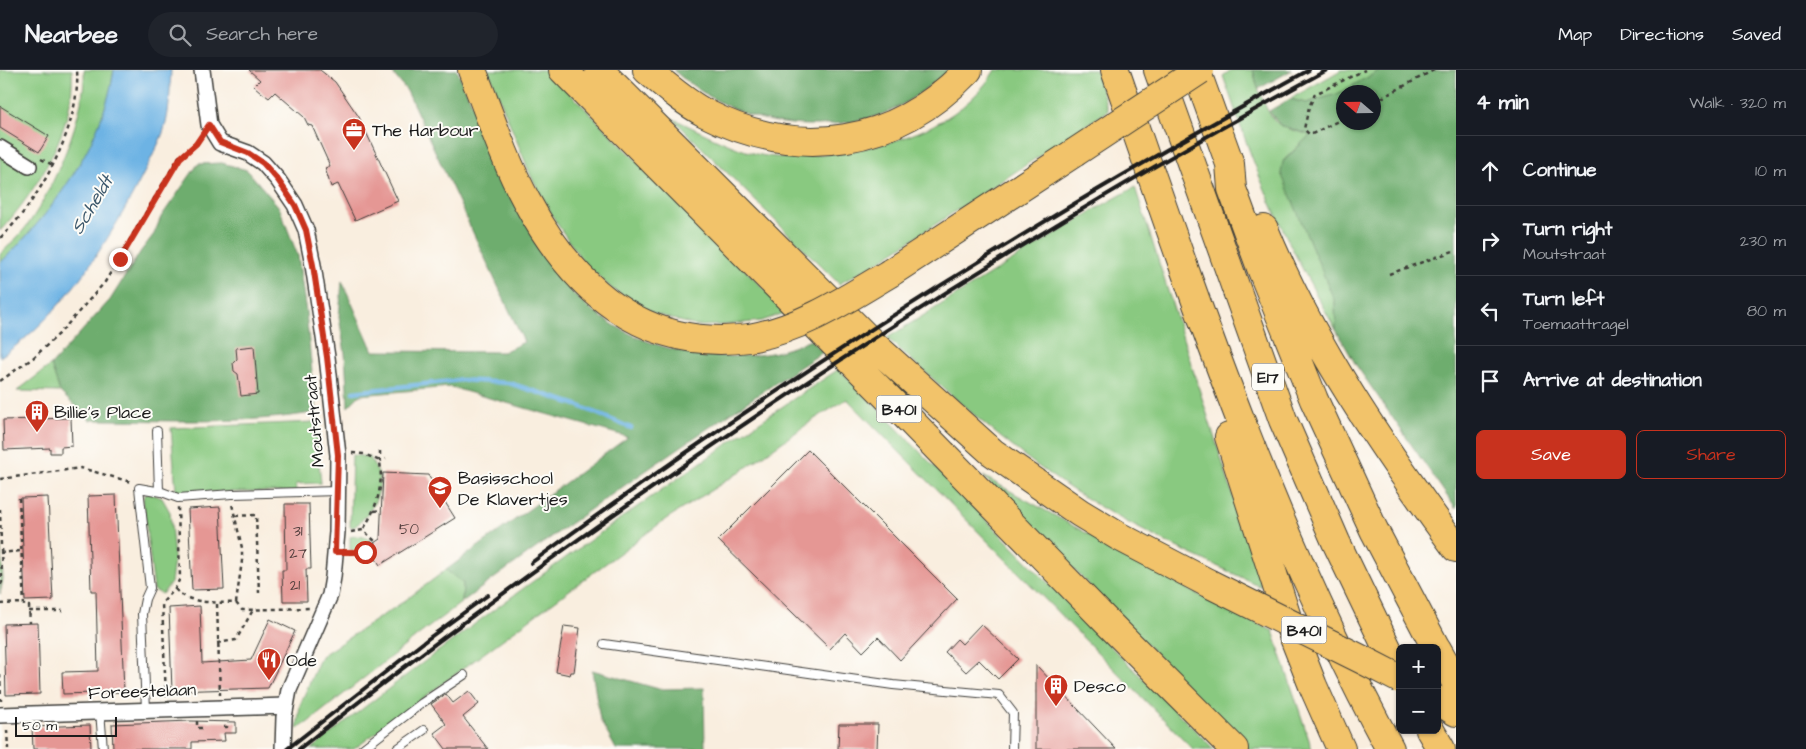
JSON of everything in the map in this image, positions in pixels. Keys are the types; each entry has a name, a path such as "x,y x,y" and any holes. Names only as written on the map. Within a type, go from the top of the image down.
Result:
{"highway":[{"path":"472,70 526,199 558,251 575,273 611,305 628,316 667,332 700,340 727,341 772,333 814,317 890,273 1198,70"},
{"name":"B401","path":"563,70 1234,749"},
{"name":"B401","path":"599,70 878,349 992,452 1118,536 1396,678"},
{"path":"647,70 703,112 736,127 773,137 804,141 831,141 871,134 902,121 933,102 968,70"},
{"name":"E17","path":"1115,70 1205,326 1256,461 1318,605 1390,749"},
{"name":"E17","path":"1158,70 1283,420 1341,551 1396,667"},
{"name":"E17","path":"1198,70 1230,164 1232,188 1235,197 1261,268 1314,400 1374,530 1434,644"},
{"name":"E17","path":"1230,164 1244,180 1274,252 1300,306 1339,375 1377,436 1456,548"},
{"path":"1205,326 1206,368 1291,630 1341,749"},
{"name":"E17","path":"1441,656 1456,683"},
{"path":"1441,703 1456,712"},
{"path":"1432,734 1441,749"}],"street":[{"path":"202,70 209,125"},
{"name":"Moutstraat","path":"209,125 220,142 248,153 263,163 278,180 295,205 306,230 324,339 338,452 337,532 330,595 326,608 295,675 285,706 283,749"},
{"path":"0,148 29,166"},
{"name":"Foreestelaan","path":"3,718 100,711 285,706"}],"lane":[{"path":"157,431 158,491"},
{"path":"146,710 142,614 145,599 150,588 139,488 158,491 178,498 232,494 338,492"},
{"path":"604,644 893,685 999,695 1012,714 1012,749"},
{"path":"362,749 422,703 464,674"},
{"path":"100,711 103,749"},
{"path":"397,749 424,730"}],"path":[{"path":"0,238 38,192 53,165 72,116 77,92 77,70"},
{"path":"1336,122 1310,135 1304,129 1309,107 1315,94 1364,70"},
{"path":"1381,98 1434,70"},
{"path":"0,381 33,358 86,306 105,282 180,158 196,144 209,125"},
{"path":"1390,274 1456,250"},
{"path":"363,530 374,511 381,492 380,451"},
{"path":"338,452 364,454 380,460 386,459"},
{"path":"0,479 81,468 134,483 139,488"},
{"path":"232,494 242,548 236,603 242,610 308,608"},
{"path":"19,498 24,606 29,606 30,623"},
{"path":"166,709 162,602 175,589 180,578 178,498"},
{"path":"0,509 2,582 0,592"},
{"path":"374,511 381,510"},
{"path":"235,516 256,515 259,593"},
{"path":"337,532 363,530 375,541 366,546 365,552"},
{"path":"1,553 21,551"},
{"path":"335,552 372,552"},
{"path":"0,586 2,582"},
{"path":"175,589 182,597 216,604 236,603"},
{"path":"0,604 24,603"},
{"path":"216,604 221,707"},
{"path":"29,611 64,610"},
{"path":"217,643 236,640 253,610"},
{"path":"0,674 3,718 8,749"},
{"path":"196,720 197,728 205,728"}],"green space":[{"path":"0,70 72,70 72,92 68,114 51,157 27,197 0,231"},
{"path":"84,70 114,70 108,97 88,150 57,199 39,222 0,263 0,254 29,223 58,171 67,150 80,107"},
{"path":"390,70 457,70 518,205 553,269 581,301 603,318 627,332 653,343 680,351 736,356 765,354 794,347 811,340 823,352 641,474 462,602 463,583 446,570 628,437 450,387 360,395 348,407 345,353 339,317 342,281 373,351 503,352 524,342 407,91"},
{"path":"488,70 547,70 787,312 762,321 696,326 656,314 612,289 583,262 556,222 531,176"},
{"path":"673,70 950,70 916,96 888,112 855,121 818,125 773,121 752,116 731,108 711,97"},
{"path":"995,70 1096,70 1108,111 878,262 839,284 672,118 719,140 756,154 788,157 848,151 897,140 942,120 962,107 980,90"},
{"path":"1231,70 1253,70 1266,108 1275,121 1287,128 1310,135 1283,161 1335,302 1336,330 1290,244 1260,178 1223,76"},
{"path":"1253,70 1292,70 1258,89"},
{"path":"1341,70 1381,70 1354,85 1336,85 1336,94 1306,103 1290,99"},
{"path":"1381,70 1456,70 1456,509 1356,365 1336,330 1335,302 1281,173 1283,162 1310,135 1280,125 1269,111 1290,99 1306,103 1336,94 1336,130 1381,130 1381,85 1354,85"},
{"path":"222,163 247,170 279,207 298,256 315,402 318,412 261,419 233,420 90,420 60,392 51,365 110,300 154,234 161,217 198,164"},
{"path":"1135,187 1262,587 1133,525 1064,484 1011,446 887,338 1094,210"},
{"path":"51,365 60,392 17,391"},
{"path":"839,369 1097,633 1214,749 1193,749 847,399 816,418 740,472 666,519 354,749 311,749 574,551"},
{"path":"315,422 321,483 296,484 296,492 176,492 171,428"},
{"path":"352,455 370,457 379,475 380,482 377,497 370,511 354,527 350,527"},
{"path":"983,476 1195,593 1273,631 1312,749 1248,749"},
{"path":"150,493 162,498 170,512 174,559 171,583 162,594 154,590 143,500 144,495"},
{"path":"0,533 3,579 0,594"},
{"path":"350,537 365,537 371,541 364,547 350,550"},
{"path":"446,570 463,583 462,602 297,729 300,705 321,656 403,602"},
{"path":"592,670 659,689 704,688 705,749 616,749 600,720"}],"water":[{"name":"Scheldt","path":"114,70 171,70 170,96 166,123 162,135 118,221 84,273 45,320 0,357 0,263 39,222 73,175 99,124"}],"building":[{"path":"249,70 320,70 335,82 359,117 398,201 355,220 338,184 331,187 325,168 330,166 312,126 308,125 304,117 275,92 269,98 254,86 260,80"},
{"path":"0,106 49,136 39,152 0,128"},
{"path":"254,346 258,394 241,396 238,374 234,371 233,363 237,359 236,348"},
{"name":"Billie's Place","path":"71,418 72,446 61,447 61,453 50,453 50,448 4,450 3,420"},
{"path":"808,450 957,599 900,660 878,637 863,652 845,633 830,649 718,540"},
{"path":"383,473 428,475 455,518 380,565 368,547 380,539"},
{"path":"116,495 124,692 63,694 62,672 98,671 96,591 91,591 88,496"},
{"path":"48,497 53,600 25,601 21,498"},
{"path":"285,504 309,504 311,569 306,569 307,601 283,601 282,570 286,570"},
{"path":"220,507 224,589 192,590 188,509"},
{"path":"200,606 202,663 251,660 270,619 295,631 268,688 172,691 169,608"},
{"path":"38,623 40,694 6,695 4,624"},
{"path":"981,624 1018,659 998,679 979,660 966,672 945,652 957,639 962,644"},
{"path":"564,626 580,628 574,672 571,672 570,675 556,672"},
{"name":"Desco","path":"1036,665 1116,749 1036,749"},
{"path":"469,691 479,704 463,717 488,749 446,749 434,733 446,724 431,704 446,694 453,703"},
{"path":"191,721 236,722 236,733 224,733 225,741 192,742 192,749 113,749 112,724"},
{"path":"839,724 878,724 877,749 838,749"},
{"path":"90,725 91,749 33,749 32,727"}],"waterway":[{"path":"353,392 461,380 509,383 577,405 631,428"}],"railway":[{"path":"531,563 719,430 913,303 1110,183 1309,70"},
{"path":"299,749 386,681 563,550 817,375 900,321 1069,217 1327,70"},
{"path":"287,749 429,638 488,595"}],"place":[{"name":"The Harbour","path":"354,151"},
{"name":"Billie's Place","path":"37,433"},
{"name":"Basisschool De Klavertjes","path":"440,509"},
{"name":"Ode","path":"269,681"},
{"name":"Desco","path":"1056,707"}],"route":[{"path":"120,259 164,181 180,158 196,144 209,125 220,142 248,153 263,163 278,180 295,205 306,230 313,265 327,357 338,455 335,552 365,552"}]}
